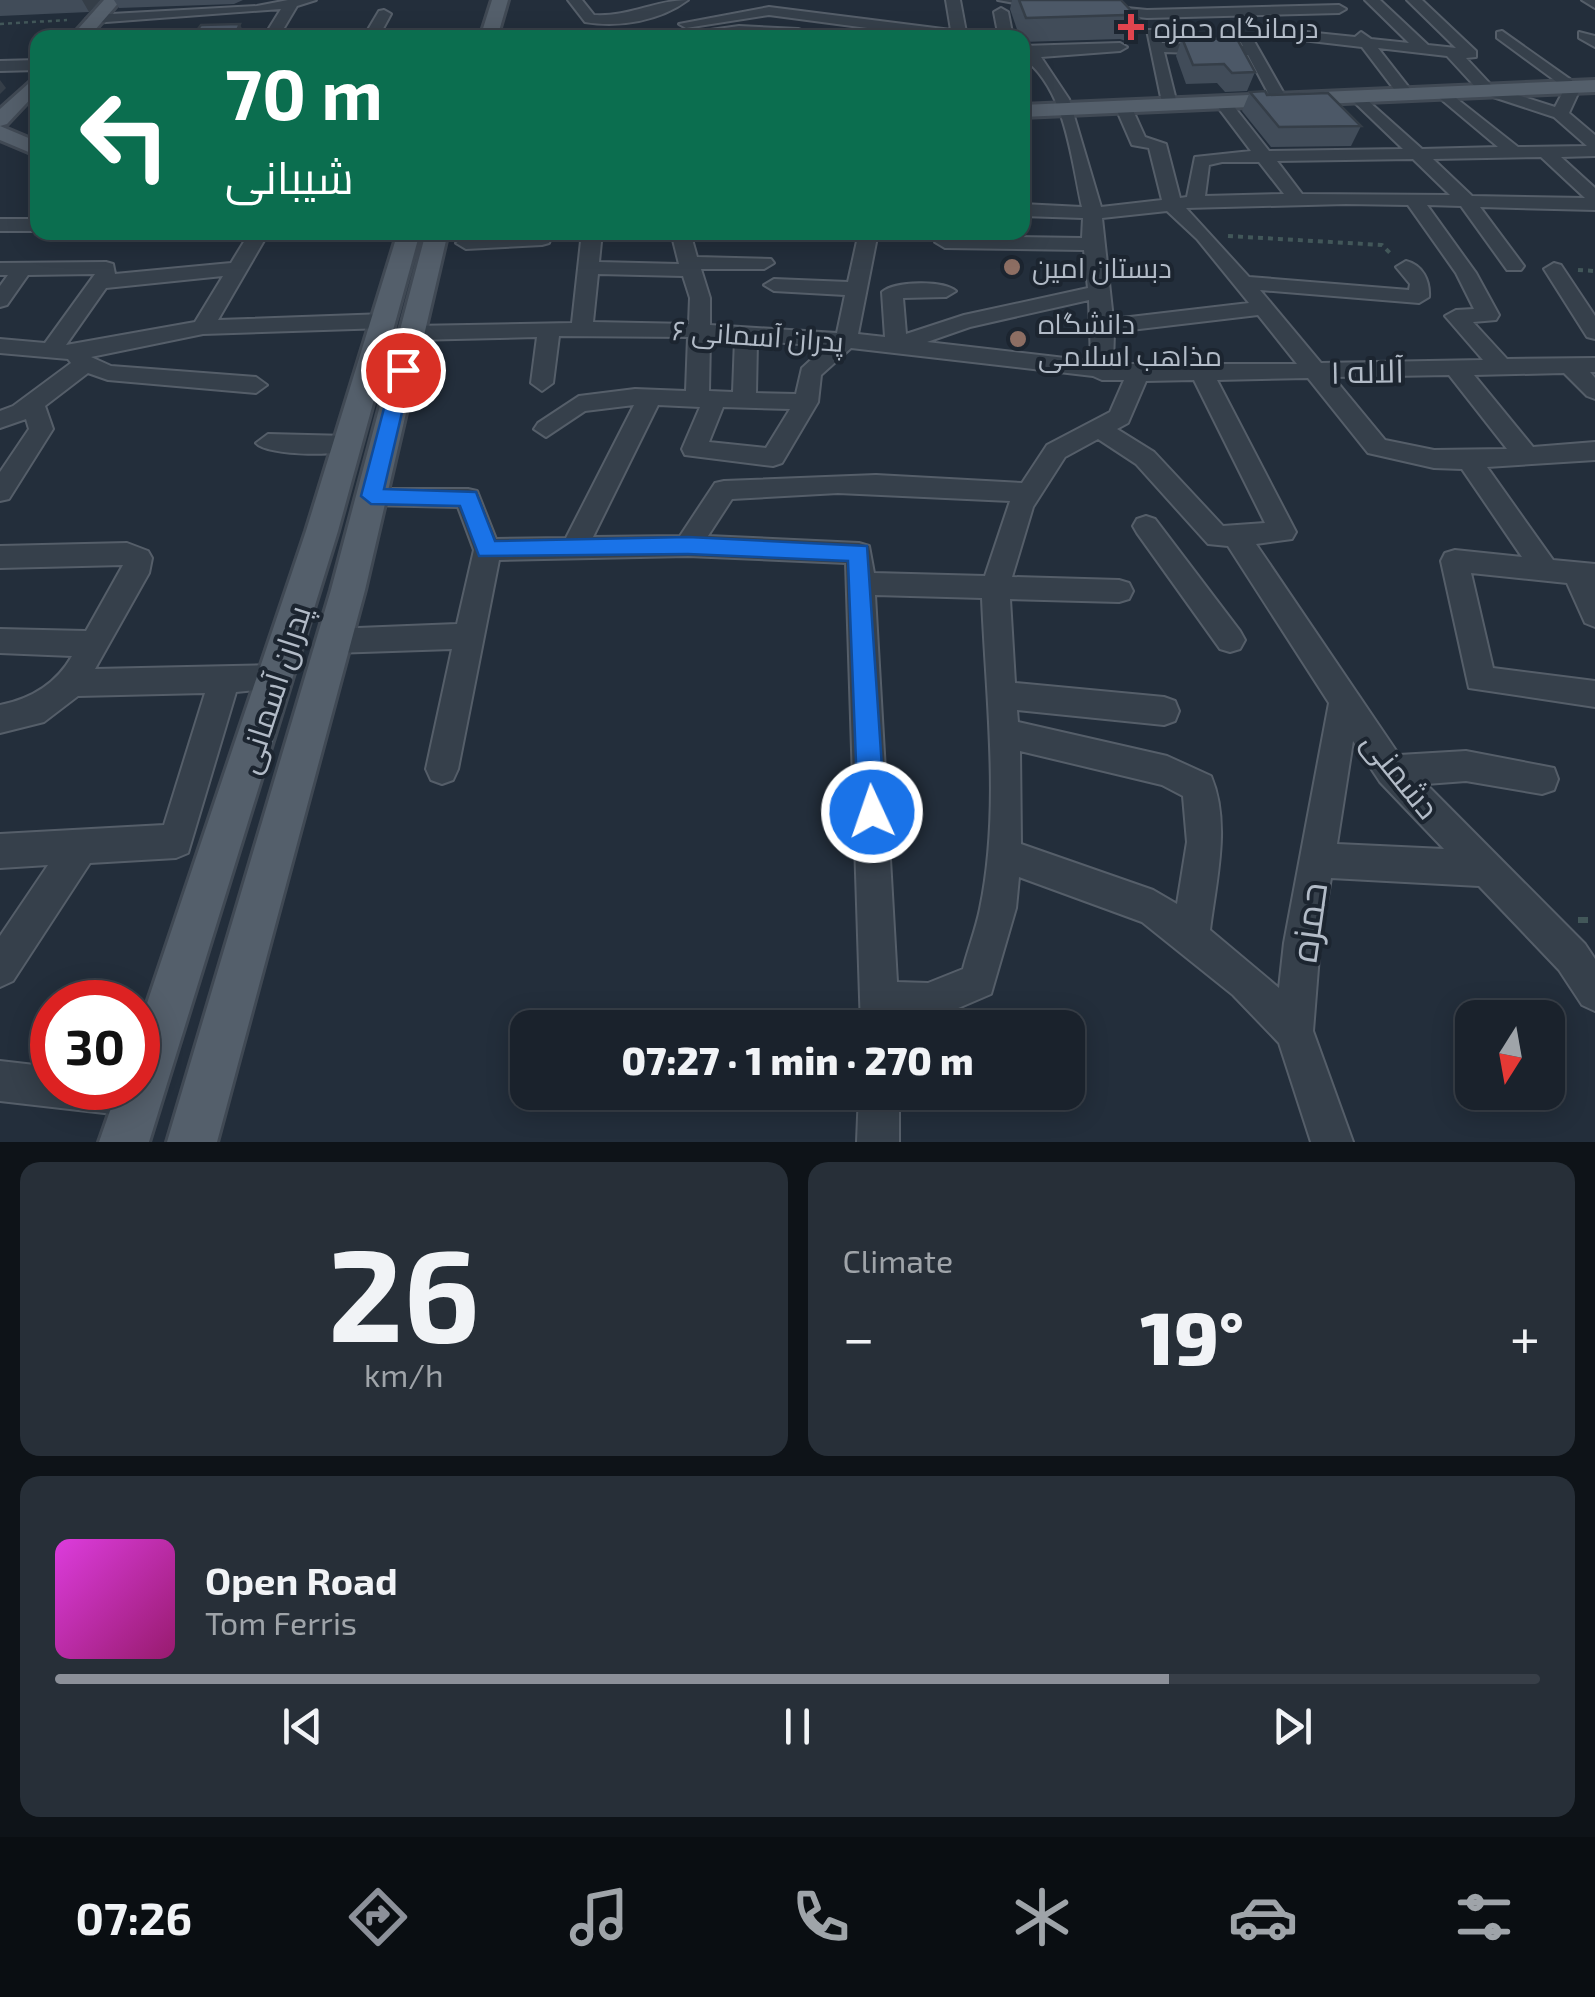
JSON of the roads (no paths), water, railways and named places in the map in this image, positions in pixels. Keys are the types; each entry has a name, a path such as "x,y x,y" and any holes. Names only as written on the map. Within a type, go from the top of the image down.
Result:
{"main road":[{"path":"84,30 113,0"},
{"path":"483,29 484,0"},
{"path":"483,29 500,0"},
{"path":"1030,110 1595,86"},
{"path":"0,120 30,88"},
{"path":"0,132 30,148"},
{"path":"0,155 30,153"},
{"name":"پدران آسمانی","path":"192,1142 371,496 399,327 408,240"},
{"name":"پدران آسمانی","path":"160,1030 348,445 399,327 451,240"},
{"name":"پدران آسمانی","path":"124,1142 134,1110"}],"street":[{"path":"93,19 258,10 309,0"},
{"path":"575,0 590,19 610,21 660,12 681,0"},
{"path":"839,16 843,0"},
{"path":"953,0 958,30"},
{"path":"1372,0 1425,50"},
{"path":"1268,32 1471,54 1414,0"},
{"path":"1003,6 1045,2 1063,6"},
{"path":"275,30 292,3"},
{"path":"1081,8 1099,5 1147,14 1215,6 1336,4 1406,94"},
{"path":"706,7 719,29"},
{"path":"686,24 719,29 769,11 839,16 927,30"},
{"path":"375,30 384,14"},
{"path":"1147,14 1155,47"},
{"path":"1502,35 1573,86 1560,114"},
{"path":"1244,36 1278,99"},
{"path":"1030,52 1080,50 1137,59 1155,47 1253,51"},
{"path":"1452,52 1487,90 1560,114 1595,148"},
{"path":"1030,54 1040,58 1066,109 1093,213 1102,373"},
{"path":"1137,59 1169,104"},
{"path":"0,66 30,65"},
{"path":"1442,92 1516,154"},
{"path":"1357,96 1465,199 1514,266"},
{"path":"1222,102 1296,199"},
{"path":"1122,106 1138,141 1156,144 1173,206 1204,235 1377,447 1434,459 1469,460 1595,452"},
{"path":"1195,202 1202,160 1548,154 1595,148"},
{"path":"1548,154 1595,201"},
{"path":"1030,210 1093,213 1195,202 1296,199 1595,201"},
{"path":"1414,199 1466,272 1488,315 1456,316 1501,366"},
{"path":"0,225 30,225"},
{"path":"204,327 255,240"},
{"path":"582,329 592,240"},
{"path":"682,240 700,298 706,399 694,449 772,457 806,402 810,372 846,340 868,240"},
{"path":"945,240 1093,244"},
{"path":"590,268 764,263"},
{"path":"1241,282 1419,296 1420,283 1406,267"},
{"path":"0,301 11,269 106,268 100,282 48,352"},
{"path":"100,282 236,269"},
{"path":"1554,269 1595,332"},
{"path":"774,286 855,289"},
{"path":"946,291 892,292 896,346 964,322 1099,292"},
{"path":"1102,326 1262,308"},
{"name":"پدران آسمانی ۶","path":"79,359 204,327 582,329 846,340 1102,373 1138,374"},
{"path":"542,383 549,330"},
{"path":"744,400 746,334"},
{"path":"0,346 79,359 108,373 256,385"},
{"path":"0,420 32,404 79,359"},
{"name":"آلاله ۱","path":"1138,374 1595,364"},
{"path":"1569,365 1595,391"},
{"path":"1455,368 1527,456"},
{"path":"1098,428 1144,458 1217,536 1284,532 1202,373"},
{"path":"896,1010 928,1002 978,981 998,908 1004,855 1003,734 995,587 1020,506 1056,451 1120,417 1138,374"},
{"path":"546,429 579,404 650,397 806,402"},
{"path":"574,548 650,397"},
{"path":"0,492 41,429 32,404"},
{"path":"268,443 348,445"},
{"path":"688,546 724,490 718,451"},
{"path":"1469,460 1544,568"},
{"path":"724,490 786,484 919,483 1028,493"},
{"path":"371,496 468,498 487,550 442,769"},
{"path":"1197,514 1138,528 1230,640"},
{"name":"دشمنی","path":"1235,535 1391,771 1572,956 1595,992"},
{"path":"487,550 688,546 995,587 1120,591"},
{"path":"0,557 127,554 138,558 135,574 72,684 33,712 0,718"},
{"path":"1595,615 1586,574 1455,561 1480,679 1595,694"},
{"path":"860,568 880,1010"},
{"path":"333,640 468,636"},
{"path":"0,641 93,644"},
{"path":"72,684 275,678"},
{"path":"0,851 176,841 224,680"},
{"path":"1001,696 1164,710"},
{"name":"حمزه","path":"1332,1142 1294,1031 1302,943 1344,698"},
{"path":"1003,734 1168,771 1199,787 1204,842 1190,940"},
{"path":"1391,771 1466,766 1542,779"},
{"path":"0,968 82,845"},
{"path":"1004,855 1152,908 1246,982 1294,1031"},
{"path":"1316,860 1486,869"},
{"path":"0,1081 30,1084"},
{"path":"878,1142 879,1110"}],"place":[{"name":"درمانگاه حمزه","path":"1131,27"},
{"name":"دبستان امین","path":"1012,267"},
{"name":"دانشگاه مذاهب اسلامی","path":"1018,339"}]}
